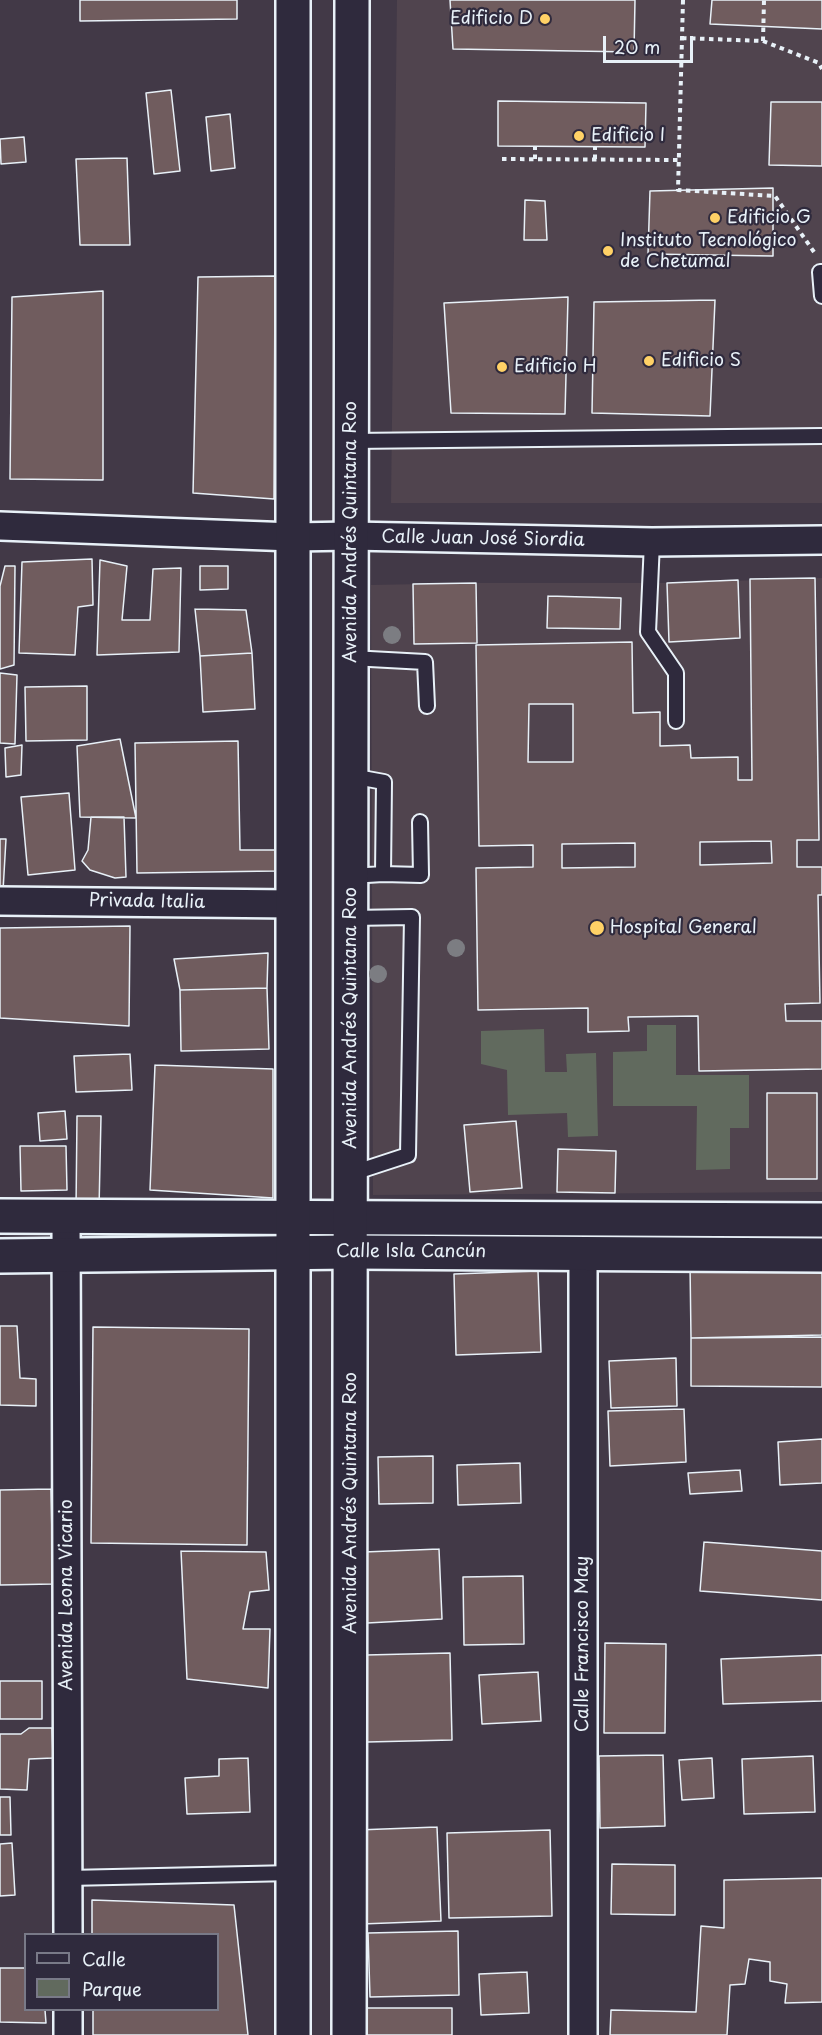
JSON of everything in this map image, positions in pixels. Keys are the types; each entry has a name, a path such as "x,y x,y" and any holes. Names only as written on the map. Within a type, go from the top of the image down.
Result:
{"main road":[{"path":"293,0 293,2035"},
{"name":"Avenida Andrés Quintana Roo","path":"349,2035 352,0"},
{"name":"Calle Isla Cancún","path":"0,1216 822,1220"},
{"name":"Calle Isla Cancún","path":"0,1256 351,1252 822,1255"}],"street":[{"name":"Calle Juan José Siordia","path":"0,526 293,537 351,536 652,542 822,540"},
{"name":"Privada Italia","path":"0,901 293,904"},
{"name":"Avenida Leona Vicario","path":"66,1216 68,1933"},
{"name":"Calle Francisco May","path":"583,1253 583,2035"},
{"path":"68,2011 68,2035"}],"lane":[{"path":"822,272 820,272 822,296"},
{"path":"351,441 822,436"},
{"path":"652,542 648,632 676,673 676,721"},
{"path":"351,658 425,662 427,706"},
{"path":"351,776 384,782 383,874"},
{"path":"351,876 422,875 420,822"},
{"path":"350,1174 408,1155 412,917 351,918"},
{"path":"68,1878 293,1873"}],"path":[{"path":"683,0 678,190 775,196 816,256"},
{"path":"763,41 764,0"},
{"path":"682,38 763,41 819,63 822,69"},
{"path":"535,147 535,159"},
{"path":"594,159 595,147"},
{"path":"502,159 678,160"}],"shaded area":[{"name":"Instituto Tecnológico de Chetumal","path":"397,0 822,0 822,503 391,503"},
{"name":"Hospital General","path":"822,578 822,1192 373,1195 371,585 667,583"}],"green space":[{"path":"647,1025 676,1025 676,1075 749,1075 749,1128 730,1128 730,1169 696,1170 697,1106 613,1106 613,1052 647,1051"},
{"path":"544,1029 545,1072 567,1072 566,1054 596,1053 598,1136 568,1137 567,1113 508,1115 507,1070 481,1064 481,1031"}],"building":[{"path":"80,0 237,0 237,19 80,21"},
{"path":"450,0 635,0 634,52 453,49"},
{"path":"712,0 822,0 822,29 710,24"},
{"path":"171,90 180,171 154,174 146,93"},
{"path":"498,101 646,103 645,147 498,146"},
{"path":"771,102 822,102 822,166 769,165"},
{"path":"230,114 235,168 211,171 206,117"},
{"path":"24,137 26,162 1,164 0,139"},
{"path":"127,158 130,245 80,245 76,159"},
{"path":"773,188 773,256 648,254 650,191"},
{"path":"525,200 545,201 547,240 524,240"},
{"path":"275,276 274,499 193,493 198,277"},
{"path":"103,291 103,480 10,479 12,297"},
{"path":"568,297 565,414 451,413 444,303"},
{"path":"715,300 710,416 592,413 594,302"},
{"path":"92,559 93,605 78,607 75,655 19,653 22,562"},
{"path":"100,560 127,566 122,620 150,620 153,569 181,568 179,652 97,655"},
{"path":"5,566 15,566 14,665 0,669 0,586"},
{"path":"200,566 228,566 228,589 200,590"},
{"path":"815,578 819,840 797,840 797,867 822,867 822,895 818,895 820,1003 785,1004 786,1021 822,1021 822,1069 699,1071 698,1016 628,1017 629,1031 588,1032 588,1008 478,1010 476,868 533,867 533,845 479,846 476,645 632,642 633,713 660,712 660,746 690,745 691,758 738,757 738,780 752,780 750,579","holes":["529,704 573,704 573,762 528,762","771,841 772,863 700,865 700,842","635,843 635,867 562,868 562,844"]},
{"path":"738,580 740,638 669,642 667,583"},
{"path":"476,583 477,643 414,644 413,584"},
{"path":"548,596 621,598 620,629 547,628"},
{"path":"195,609 246,610 252,653 200,656"},
{"path":"252,653 255,709 203,712 200,656"},
{"path":"0,673 17,675 15,744 0,743"},
{"path":"87,686 87,740 26,741 25,687"},
{"path":"120,739 136,818 80,817 77,746"},
{"path":"238,741 240,850 275,850 275,871 137,873 135,743"},
{"path":"22,745 21,775 6,777 5,748"},
{"path":"69,793 75,870 28,875 21,797"},
{"path":"91,817 124,817 126,877 115,878 90,870 82,861 88,850"},
{"path":"0,839 6,839 3,891 0,892"},
{"path":"130,926 129,1026 0,1018 0,928"},
{"path":"268,953 267,988 180,990 174,959"},
{"path":"267,988 269,1049 181,1051 180,990"},
{"path":"130,1054 132,1090 76,1092 74,1056"},
{"path":"155,1065 273,1069 273,1198 150,1190"},
{"path":"767,1093 817,1093 817,1179 767,1179"},
{"path":"65,1111 67,1139 40,1141 38,1113"},
{"path":"77,1116 101,1116 99,1209 76,1209"},
{"path":"516,1121 522,1188 470,1192 464,1125"},
{"path":"20,1146 66,1146 67,1190 21,1191"},
{"path":"558,1149 616,1151 615,1193 557,1192"},
{"path":"822,1261 822,1335 691,1338 690,1264"},
{"path":"538,1271 541,1352 456,1355 454,1274"},
{"path":"0,1326 17,1326 20,1378 36,1379 36,1406 0,1405"},
{"path":"93,1327 249,1329 247,1545 91,1543"},
{"path":"822,1337 822,1387 691,1386 691,1338"},
{"path":"676,1358 677,1406 611,1408 609,1361"},
{"path":"684,1409 686,1462 610,1466 608,1411"},
{"path":"822,1439 822,1483 780,1485 778,1442"},
{"path":"433,1456 433,1503 379,1504 378,1457"},
{"path":"520,1463 521,1503 458,1505 457,1465"},
{"path":"740,1470 742,1491 690,1494 688,1473"},
{"path":"51,1489 53,1584 0,1585 0,1490"},
{"path":"704,1542 822,1551 822,1600 700,1591"},
{"path":"439,1549 442,1619 367,1623 364,1552"},
{"path":"181,1551 266,1552 269,1590 250,1592 243,1629 270,1629 268,1688 187,1679"},
{"path":"523,1576 524,1644 464,1645 463,1577"},
{"path":"605,1643 666,1644 665,1733 604,1733"},
{"path":"450,1653 452,1740 367,1742 366,1655"},
{"path":"822,1655 822,1701 723,1704 721,1659"},
{"path":"538,1672 541,1721 482,1724 479,1675"},
{"path":"0,1681 42,1681 42,1719 0,1719"},
{"path":"29,1728 52,1728 53,1758 29,1759 27,1790 0,1789 0,1734 21,1734"},
{"path":"663,1755 665,1826 600,1828 599,1756"},
{"path":"813,1756 815,1812 744,1814 742,1759"},
{"path":"248,1758 250,1812 187,1814 185,1778 219,1776 219,1759"},
{"path":"712,1758 714,1798 682,1800 679,1760"},
{"path":"0,1797 10,1797 11,1835 0,1835"},
{"path":"437,1827 441,1921 361,1924 357,1830"},
{"path":"550,1830 552,1916 449,1918 447,1833"},
{"path":"12,1843 15,1895 0,1896 0,1844"},
{"path":"612,1864 675,1865 675,1915 611,1914"},
{"path":"822,1878 822,2002 785,2003 787,1984 770,1981 770,1962 749,1959 745,1984 730,1985 727,2035 610,2035 611,2010 696,2012 701,1926 724,1928 724,1880"},
{"path":"92,1900 234,1905 248,2035 93,2035 93,2011 219,2011 219,1933 92,1933"},
{"path":"458,1931 459,1995 370,1997 368,1933"},
{"path":"0,1968 24,1968 24,2011 45,2011 46,2023 0,2022"},
{"path":"527,1972 529,2013 481,2015 479,1974"},
{"path":"363,2008 452,2008 452,2035 362,2035"}],"place":[{"name":"Edificio D","path":"545,19"},
{"name":"Edificio I","path":"579,136"},
{"name":"Edificio G","path":"715,218"},
{"name":"Instituto Tecnológico de Chetumal","path":"608,251"},
{"name":"Edificio S","path":"649,361"},
{"name":"Edificio H","path":"502,367"},
{"name":"Hospital General","path":"597,928"}]}
